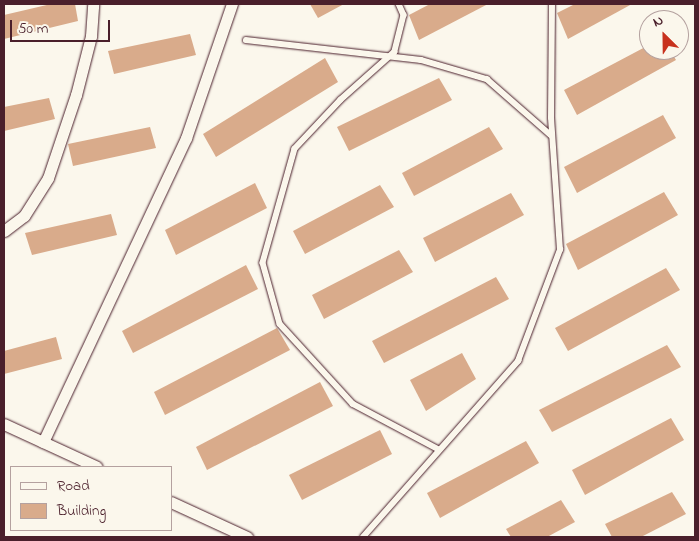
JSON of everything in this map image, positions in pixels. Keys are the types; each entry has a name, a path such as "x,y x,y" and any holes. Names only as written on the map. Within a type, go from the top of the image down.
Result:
{"street":[{"path":"4,231 24,216 48,178 76,95 91,36 93,4"},
{"path":"43,442 186,138 232,4"},
{"path":"4,424 95,466"},
{"path":"172,502 247,537"}],"lane":[{"path":"399,4 404,15 395,52 341,100 295,150 263,263 280,324 353,404 438,448"},
{"path":"363,537 438,448 518,361 560,250 552,136 552,4"},
{"path":"246,40 390,56 487,79 552,136"}],"building":[{"path":"51,4 75,4 78,21 4,39 4,15"},
{"path":"310,4 344,4 318,18"},
{"path":"430,4 488,4 419,40 409,15"},
{"path":"575,4 632,4 568,39 557,13"},
{"path":"190,34 196,55 114,74 108,51"},
{"path":"639,50 639,60 676,60 577,115 564,90"},
{"path":"325,58 338,82 216,157 203,134"},
{"path":"439,78 452,100 349,151 337,127"},
{"path":"49,98 55,119 4,131 4,107"},
{"path":"663,115 676,138 577,193 564,167"},
{"path":"150,127 156,148 73,166 68,144"},
{"path":"489,127 503,149 414,196 402,173"},
{"path":"255,183 267,208 176,255 165,230"},
{"path":"380,185 394,207 305,254 293,231"},
{"path":"664,192 678,215 578,270 566,244"},
{"path":"511,193 524,215 435,262 423,238"},
{"path":"111,214 117,235 32,255 25,233"},
{"path":"399,250 413,272 324,319 312,295"},
{"path":"246,265 258,289 133,353 122,331"},
{"path":"666,268 680,290 568,351 555,328"},
{"path":"496,277 509,299 384,363 372,341"},
{"path":"277,328 290,350 165,415 154,392"},
{"path":"56,337 62,359 4,374 4,351"},
{"path":"667,345 681,367 552,432 539,410"},
{"path":"462,353 476,379 426,411 410,380"},
{"path":"320,382 333,406 207,470 196,447"},
{"path":"671,418 684,440 585,495 572,470"},
{"path":"380,430 392,454 302,500 289,475"},
{"path":"526,441 539,463 440,518 427,493"},
{"path":"672,492 686,514 641,537 612,537 605,524"},
{"path":"561,500 575,522 547,537 511,537 506,529"}]}
